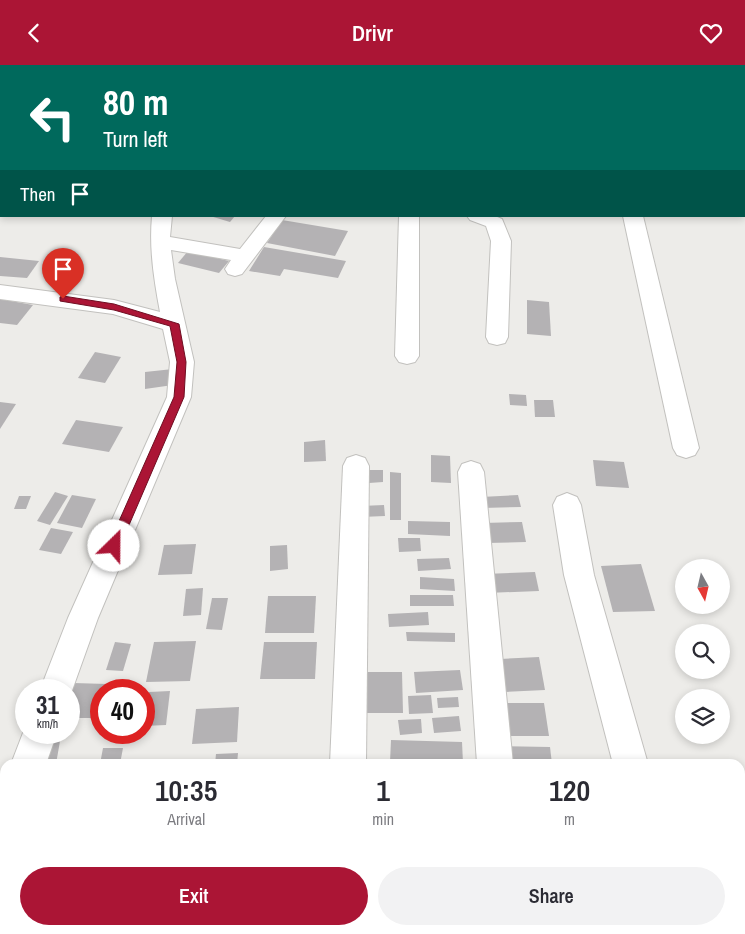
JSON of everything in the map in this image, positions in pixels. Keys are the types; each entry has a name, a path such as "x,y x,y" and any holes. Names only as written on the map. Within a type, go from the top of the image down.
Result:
{"street":[{"path":"60,679 83,618 179,397 182,362 164,279 160,242 162,217"},
{"path":"160,242 241,263 275,217"},
{"path":"406,356 409,217"},
{"path":"480,217 495,223 502,241 497,337"},
{"path":"632,217 686,448"},
{"path":"0,291 114,307 174,324"},
{"path":"348,759 356,466"},
{"path":"471,472 495,759"},
{"path":"567,505 580,575 630,759"},
{"path":"30,759 36,744"}],"building":[{"path":"213,217 234,217 230,222"},
{"path":"282,220 348,231 335,256 267,243"},
{"path":"264,247 346,261 338,278 284,269 280,276 249,271"},
{"path":"188,251 229,261 219,273 178,263"},
{"path":"0,257 39,261 27,278 0,276"},
{"path":"0,299 33,305 17,325 0,323"},
{"path":"527,300 549,302 551,336 527,334"},
{"path":"95,352 121,357 105,383 78,378"},
{"path":"173,369 173,385 145,389 145,372"},
{"path":"509,394 526,395 527,406 510,405"},
{"path":"534,400 553,400 555,417 535,417"},
{"path":"0,402 16,404 0,429"},
{"path":"76,420 123,427 109,452 62,444"},
{"path":"325,440 326,461 304,462 304,442"},
{"path":"431,455 450,456 451,483 431,482"},
{"path":"593,460 624,462 629,488 596,486"},
{"path":"368,470 383,470 383,482 369,483"},
{"path":"390,472 401,473 401,520 390,520"},
{"path":"55,492 68,496 50,525 37,521"},
{"path":"72,495 96,499 82,528 57,523"},
{"path":"518,495 521,507 482,508 481,497"},
{"path":"19,496 31,496 26,509 14,509"},
{"path":"384,505 385,516 361,517 361,506"},
{"path":"408,521 450,522 450,536 408,534"},
{"path":"522,522 526,542 486,543 483,523"},
{"path":"51,528 73,532 61,554 39,550"},
{"path":"398,538 420,538 421,551 399,552"},
{"path":"196,544 192,574 158,575 164,545"},
{"path":"287,545 288,569 270,571 270,546"},
{"path":"449,558 451,569 418,571 417,559"},
{"path":"641,564 655,611 613,612 601,566"},
{"path":"535,572 539,591 487,593 484,574"},
{"path":"420,577 454,579 455,591 420,589"},
{"path":"203,588 201,615 183,616 186,589"},
{"path":"410,595 453,595 454,606 410,606"},
{"path":"268,596 316,596 314,633 265,633"},
{"path":"212,598 228,598 222,630 206,629"},
{"path":"428,612 429,625 389,627 388,614"},
{"path":"406,632 455,633 455,642 407,641"},
{"path":"196,641 190,681 155,682 155,679 147,679 154,642"},
{"path":"115,642 131,644 123,671 106,670"},
{"path":"264,642 317,642 315,679 260,679"},
{"path":"539,657 545,690 505,692 500,659"},
{"path":"460,670 463,690 416,693 414,672"},
{"path":"357,672 402,672 403,713 356,713"},
{"path":"80,683 90,683 90,718 80,718"},
{"path":"170,691 166,725 155,726 155,692"},
{"path":"431,695 433,713 409,714 408,696"},
{"path":"458,697 459,707 438,708 437,698"},
{"path":"491,703 544,703 549,736 494,736"},
{"path":"239,707 237,742 192,744 196,709"},
{"path":"459,716 461,731 434,733 432,718"},
{"path":"421,719 422,733 400,735 398,720"},
{"path":"391,740 462,742 463,759 390,759"},
{"path":"44,744 59,744 57,759 41,759"},
{"path":"496,746 550,747 551,759 498,759"},
{"path":"103,748 123,748 121,759 101,759"},
{"path":"238,753 237,759 216,759 216,754"}],"route":[{"path":"63,299 114,307 174,324 182,362 179,397 114,546"}]}
